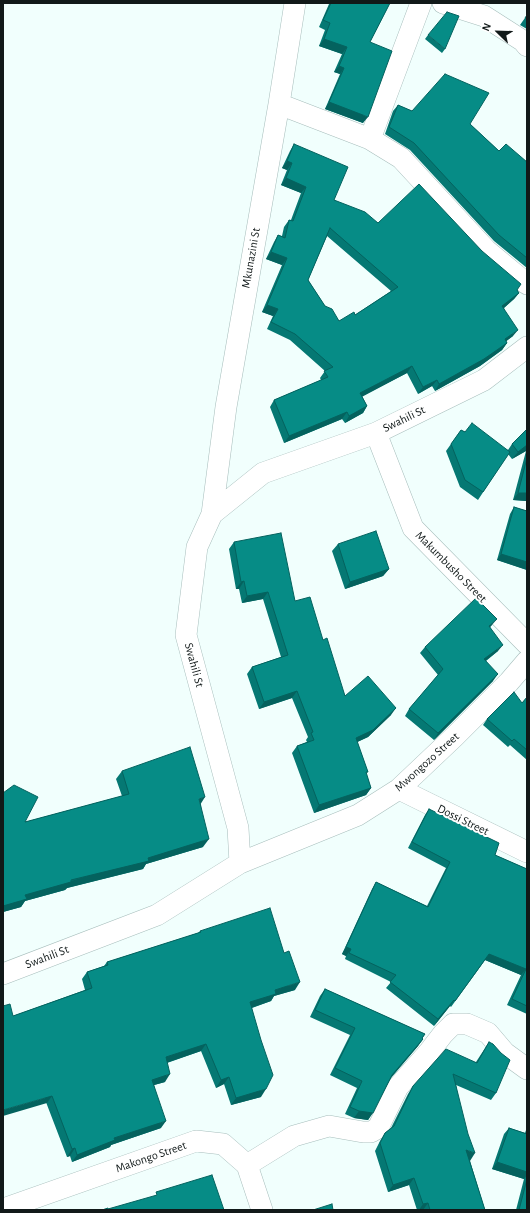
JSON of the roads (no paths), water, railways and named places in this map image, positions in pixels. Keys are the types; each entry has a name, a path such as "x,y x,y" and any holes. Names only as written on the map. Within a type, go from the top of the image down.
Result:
{"street":[{"name":"Mkunazini St","path":"212,514 226,407 279,104 295,3"},
{"path":"370,139 420,3"},
{"path":"443,3 484,16 523,41 527,46"},
{"path":"279,104 370,139 400,158 486,250 527,284"},
{"name":"Swahili St","path":"3,974 157,915 240,863 238,828 186,635 197,547 212,514 263,473 376,433 484,380 527,347"},
{"name":"Makumbusho Street","path":"376,433 413,528 527,644"},
{"name":"Mwongozo Street","path":"240,863 358,815 399,789 455,736 509,682 527,661"},
{"name":"Dossi Street","path":"399,789 527,852"},
{"path":"262,1210 246,1165 294,1136 329,1126 363,1132 371,1132 378,1128 398,1087 453,1024 467,1024 488,1033 505,1053 527,1069"},
{"name":"Makongo Street","path":"3,1209 196,1141 223,1144 246,1165"}]}
